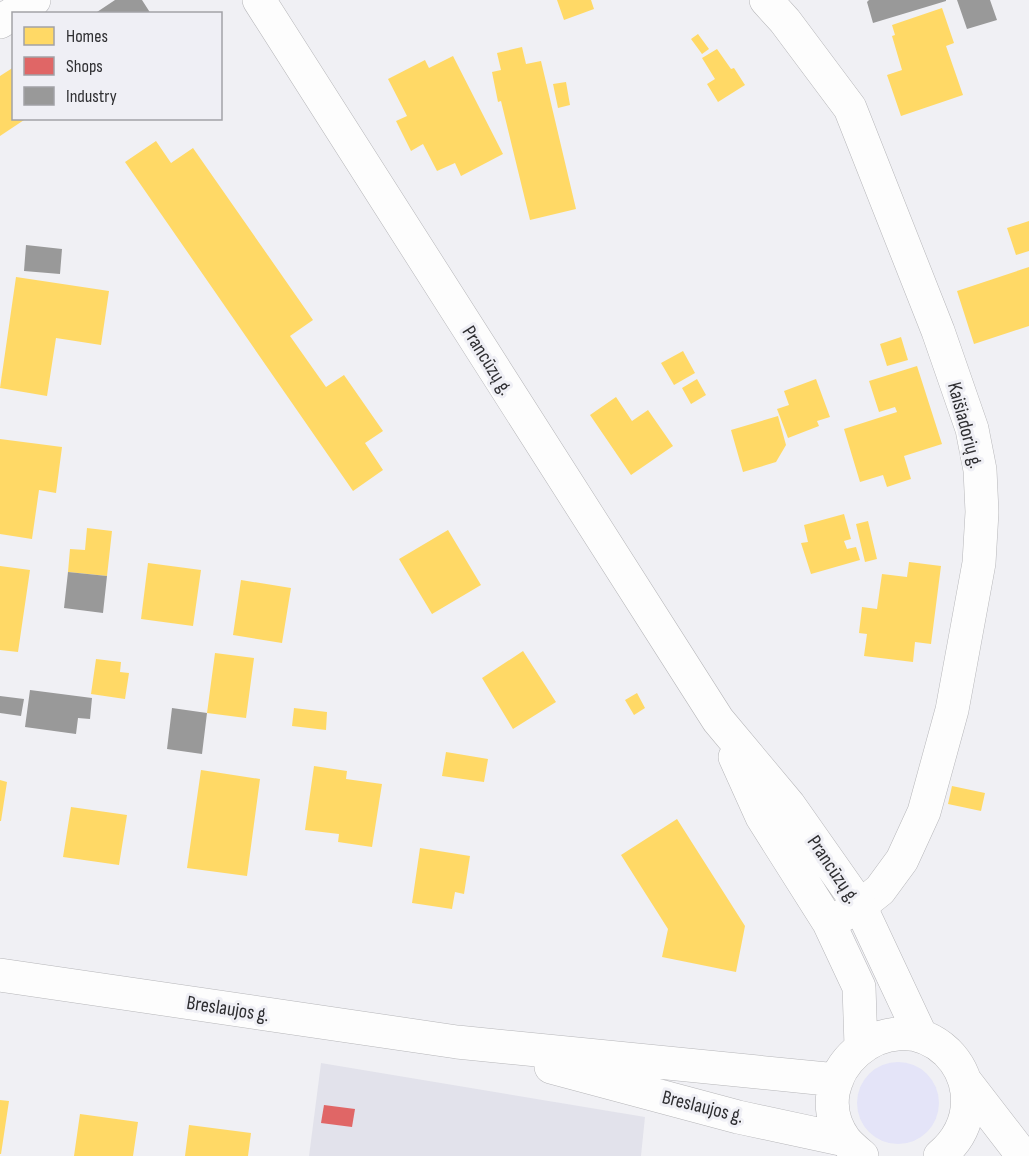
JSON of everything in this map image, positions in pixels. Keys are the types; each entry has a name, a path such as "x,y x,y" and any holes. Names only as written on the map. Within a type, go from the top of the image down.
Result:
{"street":[{"path":"15,12 34,0"},
{"name":"Prancūzų g.","path":"259,0 718,720 789,805 860,906 921,1036"},
{"name":"Kaišiadorių g.","path":"766,0 785,21 850,108 938,331 972,429 980,470 982,512 979,563 952,711 924,812 902,860 880,890 860,906 829,923"},
{"name":"Prancūzų g.","path":"718,720 762,817 829,923 860,987 861,1046"},
{"name":"Breslaujos g.","path":"0,975 457,1042 837,1080"},
{"path":"853,1148 836,1121 833,1101 837,1080 846,1061 861,1046 880,1037 900,1033 921,1036 940,1046 956,1061 966,1082 1023,1156"},
{"name":"Breslaujos g.","path":"457,1042 853,1148"},
{"path":"940,1156 953,1145 964,1126 969,1104 966,1082"}],"shaded area":[{"path":"898,1062 914,1065 927,1074 936,1087 939,1103 936,1119 927,1132 914,1141 898,1144 882,1141 869,1132 860,1119 857,1103 860,1087 869,1074 882,1065"},
{"path":"321,1063 645,1117 641,1156 309,1156"}],"building: Homes":[{"path":"557,0 591,0 594,9 564,20"},
{"path":"942,8 954,43 946,46 963,95 901,116 887,75 902,70 892,36 895,35 892,25"},
{"path":"698,34 709,49 702,54 691,39"},
{"path":"522,47 526,64 541,61 576,209 530,220 492,72 501,70 497,53"},
{"path":"717,49 745,85 718,102 707,84 715,79 702,58"},
{"path":"453,56 503,154 461,176 455,163 437,171 423,144 411,151 396,121 407,116 388,79 425,60 429,68"},
{"path":"12,68 12,120 24,120 0,136 0,76"},
{"path":"566,82 570,105 558,108 553,84"},
{"path":"156,141 171,163 193,148 313,320 290,336 326,387 344,375 383,431 365,443 383,470 353,491 125,162"},
{"path":"1029,221 1029,251 1016,255 1007,228"},
{"path":"1029,267 1029,326 974,344 957,291"},
{"path":"16,277 109,291 101,345 56,338 47,396 0,388"},
{"path":"901,337 908,360 887,366 880,344"},
{"path":"683,351 695,373 674,385 661,363"},
{"path":"917,366 942,444 904,456 911,479 887,487 883,475 860,482 844,429 897,412 895,407 879,412 869,381"},
{"path":"697,379 706,395 691,404 682,388"},
{"path":"816,379 830,417 817,421 819,426 788,438 777,409 789,405 784,391"},
{"path":"616,397 632,421 648,410 673,446 631,475 590,415"},
{"path":"778,416 786,445 776,462 743,472 731,430"},
{"path":"0,439 62,447 56,493 39,490 32,539 0,534"},
{"path":"844,514 851,539 844,541 847,549 856,547 860,560 811,574 801,543 808,542 804,525"},
{"path":"868,521 877,559 865,562 856,524"},
{"path":"87,528 112,531 107,576 68,572 70,549 85,550"},
{"path":"448,530 481,585 432,614 399,559"},
{"path":"909,562 941,566 931,644 915,642 913,662 864,656 867,634 859,633 862,607 877,609 882,574 907,577"},
{"path":"148,563 201,570 193,626 141,619"},
{"path":"0,566 30,570 18,652 0,650"},
{"path":"241,580 291,588 282,643 233,635"},
{"path":"523,651 556,702 513,729 482,678"},
{"path":"215,653 254,658 246,718 207,713"},
{"path":"96,659 121,662 120,672 129,673 125,699 91,694"},
{"path":"637,693 645,708 634,715 625,700"},
{"path":"294,708 327,712 326,730 292,726"},
{"path":"446,752 488,759 484,782 442,776"},
{"path":"314,766 347,771 346,779 382,784 372,847 338,842 339,834 305,830"},
{"path":"201,770 260,779 247,876 187,868"},
{"path":"0,780 7,782 1,821 0,821"},
{"path":"952,786 985,793 981,811 948,804"},
{"path":"71,807 127,815 119,865 63,857"},
{"path":"677,819 745,926 736,972 662,957 668,929 621,855"},
{"path":"420,848 470,856 464,894 455,892 452,909 412,903"},
{"path":"0,1100 9,1101 1,1154 0,1154"},
{"path":"80,1114 138,1122 133,1156 74,1156"},
{"path":"189,1125 251,1133 248,1156 185,1156"}],"building: Shops":[{"path":"324,1105 355,1109 352,1127 321,1123"}],"building: Industry":[{"path":"115,0 142,0 150,12 97,12"},
{"path":"869,0 946,1 873,23 867,2"},
{"path":"957,0 990,0 997,20 967,29"},
{"path":"26,245 62,249 60,274 24,271"},
{"path":"68,572 107,576 103,613 64,608"},
{"path":"30,690 92,698 90,719 78,718 76,734 25,727"},
{"path":"0,696 24,699 21,716 0,713"},
{"path":"172,708 207,713 202,754 167,749"}]}
